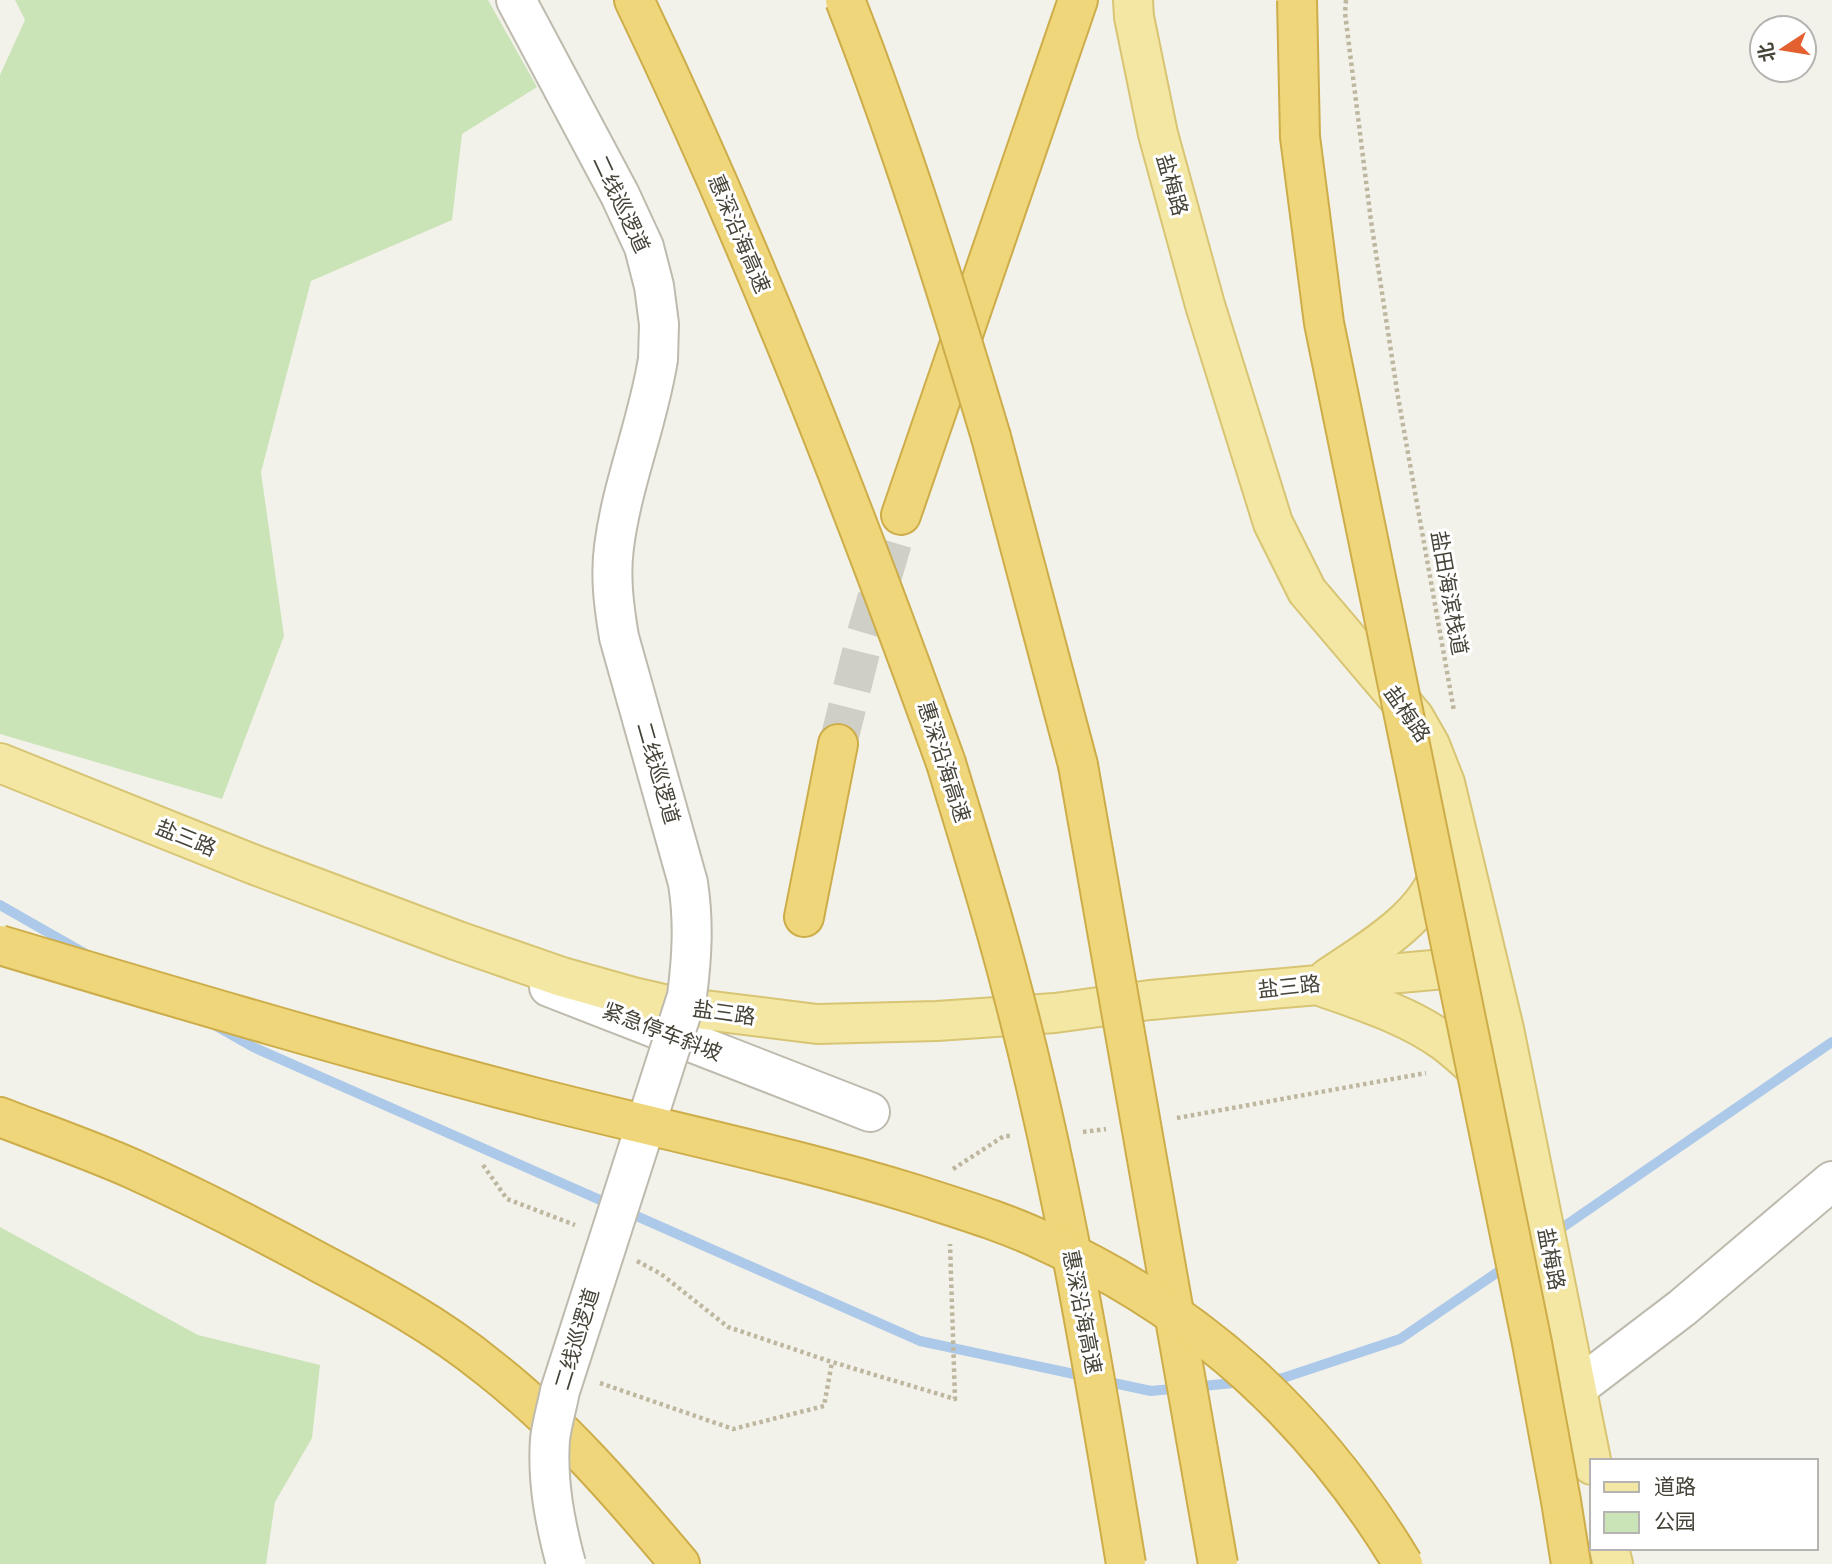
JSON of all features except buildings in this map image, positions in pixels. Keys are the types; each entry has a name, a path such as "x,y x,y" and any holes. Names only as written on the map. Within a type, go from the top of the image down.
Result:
{"highway":[{"name":"惠深沿海高速","path":"634,0 719,186 809,400 874,563 946,763 1011,984 1039,1105 1095,1376 1126,1564"},
{"path":"845,0 899,148 958,327 991,437 1078,765 1218,1564"},
{"path":"901,515 1078,0"},
{"path":"1297,0 1300,137 1324,323 1532,1343 1571,1564"},
{"path":"804,917 838,744"},
{"path":"0,945 419,1068 828,1169 940,1203 1041,1239 1081,1259 1169,1311 1247,1371 1280,1403 1344,1475 1374,1516 1403,1564"},
{"path":"0,1116 132,1169 266,1233 357,1282 432,1327 488,1366 540,1412 635,1511 680,1564"}],"main road":[{"name":"盐梅路","path":"1133,0 1134,18 1157,134 1205,305 1273,523 1307,591 1414,717 1430,745 1444,783 1476,905 1591,1459"},
{"name":"盐三路","path":"0,763 255,865 458,941 562,977 633,998 673,1006 817,1024 886,1024 1042,1014 1150,1000 1318,985 1367,976 1488,965"},
{"path":"1318,985 1385,938 1428,896 1444,862 1447,837 1444,783"},
{"path":"1318,985 1386,1010 1444,1041 1493,1083 1510,1109 1528,1148"}],"street":[{"name":"二线巡逻道","path":"516,0 620,195 644,247 654,286 659,324 658,359 653,393 624,493 614,548 612,596 619,637 688,883 693,920 687,996 560,1391 550,1438 554,1520 566,1564"},
{"name":"紧急停车斜坡","path":"458,941 543,985 870,1112"},
{"path":"1577,1388 1682,1308 1832,1181"}],"path":[{"name":"盐田海滨栈道","path":"1346,0 1345,13 1371,221 1394,370 1456,724"},
{"path":"482,1165 507,1199 577,1226"},
{"path":"637,1261 661,1274 727,1327 955,1399 950,1241"},
{"path":"597,1382 733,1429 824,1406 832,1362"}],"green space":[{"path":"15,0 488,0 537,87 462,134 452,220 311,281 261,472 284,636 222,799 0,734 0,75 25,20"},
{"path":"0,1227 198,1335 320,1365 312,1438 275,1502 266,1564 0,1564"}],"waterway":[{"path":"0,905 86,954"},
{"path":"216,1026 253,1047 920,1341 1088,1377"},
{"path":"1553,1234 1832,1042"},
{"path":"1267,1380 1283,1378 1400,1339 1508,1265"},
{"path":"1104,1381 1151,1391 1244,1382"}],"tunnel":[{"path":"838,744 864,640 901,515"}]}
